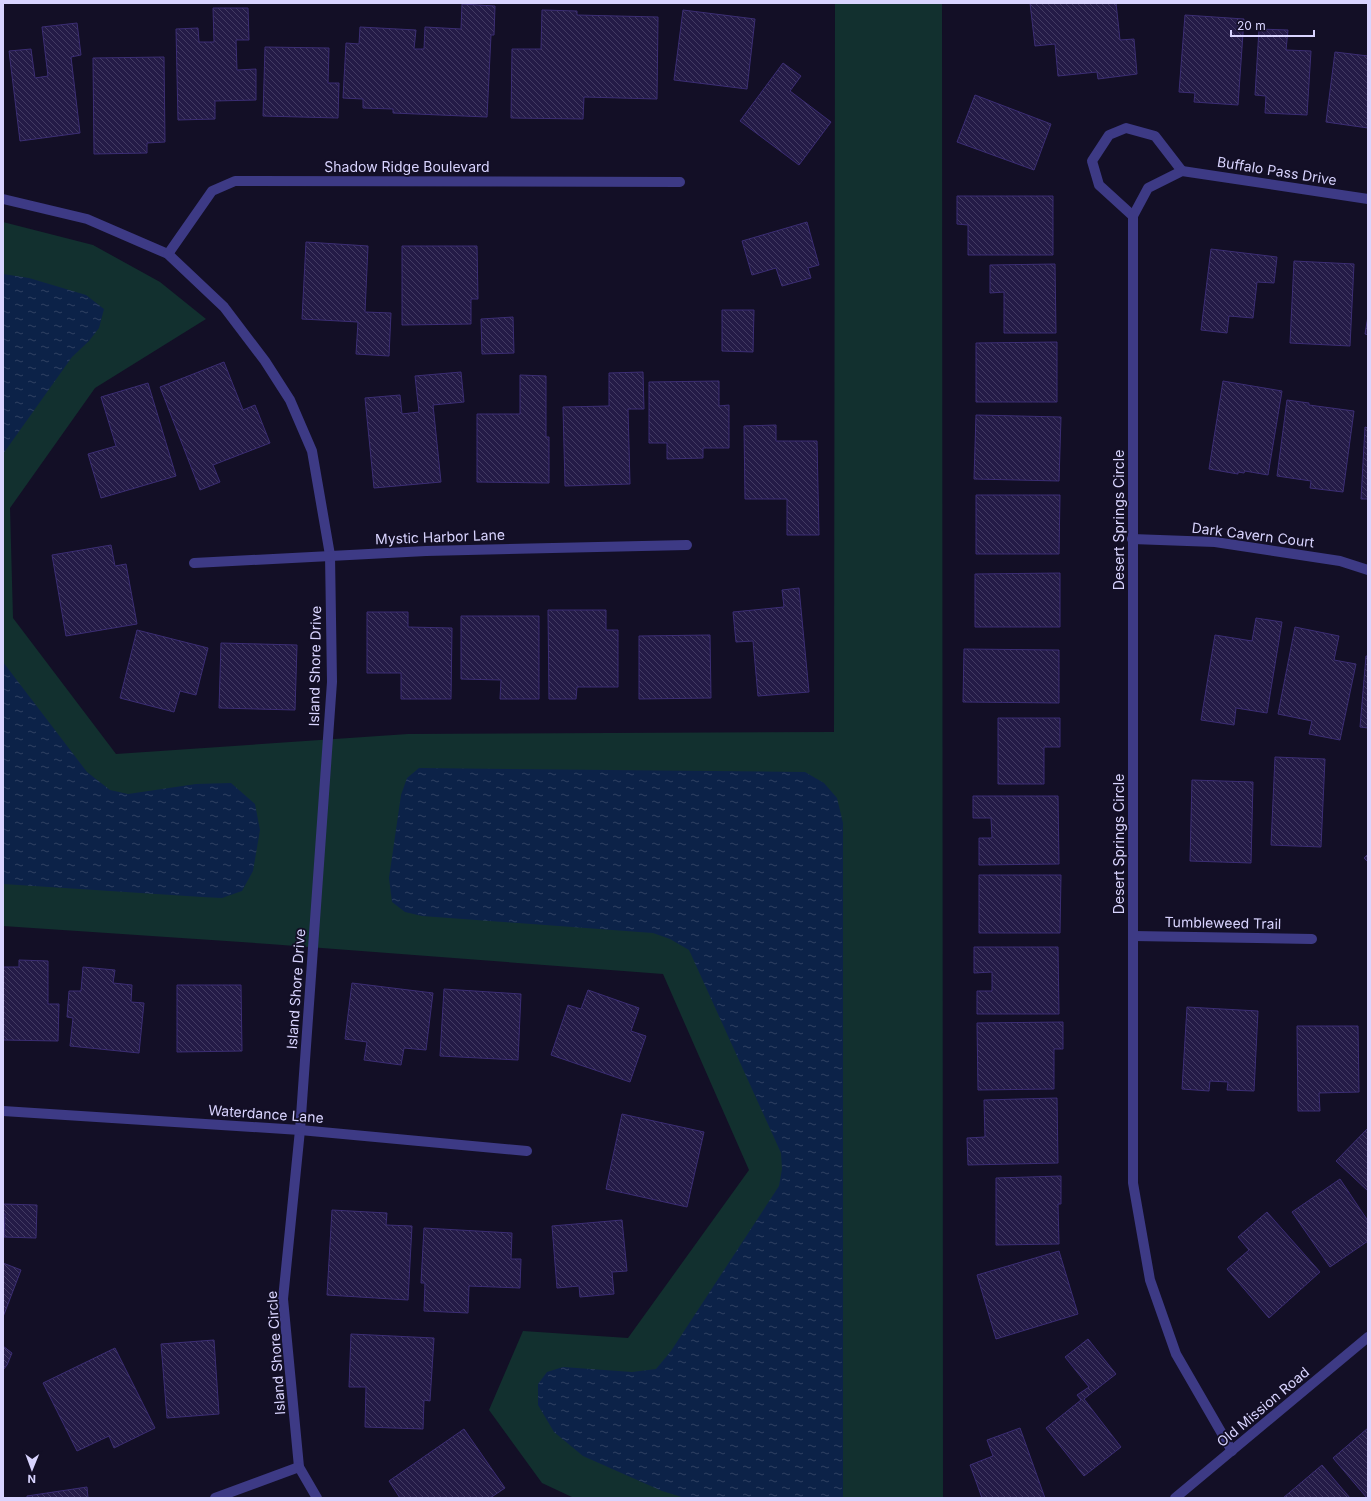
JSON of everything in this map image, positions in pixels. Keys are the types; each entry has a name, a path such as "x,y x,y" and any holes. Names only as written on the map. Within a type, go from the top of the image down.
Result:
{"street":[{"path":"1133,216 1099,185 1092,161 1110,135 1126,128 1155,136 1182,171"},
{"name":"Desert Springs Circle","path":"1182,171 1148,188 1133,216 1133,1183 1150,1280 1176,1354 1232,1451"},
{"name":"Buffalo Pass Drive","path":"1182,171 1368,199"},
{"name":"Shadow Ridge Boulevard","path":"168,254 212,191 235,181 680,182"},
{"path":"3,199 87,219 168,254"},
{"name":"Island Shore Drive","path":"168,254 224,307 265,361 290,400 312,451 330,555 332,682 300,1130"},
{"name":"Dark Cavern Court","path":"1132,539 1215,542 1340,561 1368,570"},
{"name":"Mystic Harbor Lane","path":"194,563 426,551 687,545"},
{"name":"Tumbleweed Trail","path":"1133,936 1312,939"},
{"name":"Waterdance Lane","path":"3,1111 300,1130 527,1151"},
{"name":"Island Shore Circle","path":"300,1130 283,1300 299,1467 317,1498"},
{"name":"Old Mission Road","path":"1175,1498 1368,1337"},
{"path":"215,1498 299,1467"}],"green space":[{"path":"835,3 942,3 943,1498 574,1498 542,1483 489,1410 523,1331 628,1338 749,1170 663,974 269,944 3,926 3,222 93,245 160,282 206,319 95,388 10,508 13,618 116,754 408,734 834,732"}],"water":[{"path":"3,274 29,278 86,295 104,309 99,328 89,341 72,357 3,454"},
{"path":"3,662 87,772 110,790 128,794 196,784 231,783 255,804 260,830 253,871 242,891 222,898 3,884"},
{"path":"419,768 805,772 824,783 837,798 843,823 843,1498 685,1498 662,1491 583,1456 554,1432 538,1405 538,1384 547,1372 563,1367 632,1372 656,1369 671,1351 779,1186 782,1169 781,1153 689,950 670,939 653,933 422,916 405,912 392,902 389,878 401,795 407,778"}],"building":[{"path":"1030,3 1116,3 1120,40 1134,39 1137,74 1098,79 1097,72 1058,76 1055,44 1035,46"},
{"path":"462,4 495,6 494,35 491,35 487,117 393,113 393,109 363,108 363,99 343,98 346,43 359,44 360,27 416,30 414,49 424,49 425,27 461,29"},
{"path":"213,8 248,8 249,40 236,40 237,70 256,69 256,100 215,101 215,119 178,120 176,29 198,28 199,42 214,42"},
{"path":"542,10 577,11 577,15 658,17 657,99 584,97 583,119 511,118 512,49 541,49"},
{"path":"683,10 755,19 747,89 674,80"},
{"path":"1185,15 1244,19 1238,105 1194,102 1195,93 1179,92"},
{"path":"77,23 81,55 71,57 80,133 20,141 9,51 31,49 35,78 48,76 42,27"},
{"path":"1259,29 1288,30 1286,50 1311,51 1307,115 1265,113 1266,96 1255,95"},
{"path":"265,47 329,48 328,83 339,83 338,118 263,116"},
{"path":"1335,52 1368,56 1368,128 1326,122"},
{"path":"164,57 165,142 147,143 147,153 94,154 93,58"},
{"path":"783,63 801,76 790,91 831,122 799,165 740,121"},
{"path":"975,95 1051,124 1034,170 957,142"},
{"path":"957,196 1053,196 1053,255 968,255 968,225 957,224"},
{"path":"807,222 819,265 808,268 811,278 782,286 776,268 752,275 742,241"},
{"path":"306,242 368,246 365,312 391,313 389,356 356,354 358,322 302,319"},
{"path":"402,246 477,246 478,299 471,299 471,324 402,325"},
{"path":"1211,249 1277,257 1274,283 1257,282 1253,318 1229,316 1227,333 1201,330"},
{"path":"1294,261 1354,264 1350,346 1290,343"},
{"path":"1055,264 1056,333 1004,333 1004,292 990,293 990,265"},
{"path":"722,310 754,310 753,352 722,351"},
{"path":"1368,316 1368,335 1365,334"},
{"path":"513,317 514,353 482,354 481,319"},
{"path":"1057,342 1057,402 976,402 976,343"},
{"path":"224,362 243,410 255,405 270,443 213,465 220,482 200,490 160,387"},
{"path":"461,372 464,402 433,405 441,482 374,488 365,398 400,395 402,414 419,412 415,376"},
{"path":"643,372 644,409 628,409 630,484 565,486 563,407 609,406 609,373"},
{"path":"520,375 546,376 546,437 549,437 549,483 477,482 477,414 520,414"},
{"path":"719,381 719,406 729,405 729,448 703,448 703,458 667,459 667,443 649,443 649,382"},
{"path":"1223,381 1282,391 1268,475 1245,471 1244,473 1238,472 1238,474 1209,469"},
{"path":"148,383 176,476 101,498 88,454 116,446 101,397"},
{"path":"1287,400 1309,403 1309,405 1354,411 1343,492 1310,488 1311,481 1277,476"},
{"path":"976,415 1061,417 1059,481 974,479"},
{"path":"776,425 776,441 817,441 819,535 787,535 787,499 745,499 744,426"},
{"path":"1365,427 1368,428 1368,499 1361,499"},
{"path":"976,495 1060,495 1059,554 976,554"},
{"path":"111,545 115,566 126,564 137,624 66,636 52,555"},
{"path":"1060,573 1060,627 975,627 975,574"},
{"path":"799,588 809,692 758,696 753,641 736,642 733,612 784,607 782,590"},
{"path":"548,610 606,610 606,630 618,630 618,687 577,687 576,699 549,699"},
{"path":"367,612 408,612 408,627 452,628 451,699 401,699 401,673 367,673"},
{"path":"461,616 539,616 539,699 500,699 501,680 461,679"},
{"path":"1256,618 1282,622 1267,713 1236,708 1234,725 1201,720 1215,635 1252,641"},
{"path":"1295,627 1339,636 1334,660 1356,664 1340,740 1309,734 1312,721 1278,714"},
{"path":"137,630 208,648 196,695 180,691 174,712 120,698"},
{"path":"710,635 711,698 639,699 639,636"},
{"path":"221,643 297,645 295,710 219,708"},
{"path":"964,649 1059,650 1059,703 963,702"},
{"path":"1366,656 1368,656 1368,728 1360,727"},
{"path":"998,718 1060,718 1060,747 1044,747 1044,784 998,784"},
{"path":"1275,757 1325,759 1321,847 1271,845"},
{"path":"1192,780 1253,782 1251,863 1190,861"},
{"path":"973,796 1058,796 1059,864 979,865 979,838 992,838 991,818 973,818"},
{"path":"1368,854 1368,862 1364,858"},
{"path":"979,875 1061,875 1060,933 979,933"},
{"path":"974,947 1058,947 1059,1014 977,1014 977,991 992,991 992,972 974,973"},
{"path":"19,960 48,961 48,1004 59,1004 58,1041 3,1040 3,967 19,967"},
{"path":"83,967 115,970 113,983 132,985 131,1002 144,1003 139,1053 70,1046 73,1018 67,1017 69,991 81,991"},
{"path":"352,983 433,993 426,1050 404,1048 401,1065 364,1060 367,1042 345,1039"},
{"path":"177,985 241,985 242,1051 177,1052"},
{"path":"444,989 521,994 518,1060 440,1056"},
{"path":"588,990 639,1008 631,1031 646,1036 630,1082 551,1055 568,1005 581,1009"},
{"path":"1187,1007 1258,1011 1254,1091 1227,1090 1228,1082 1210,1081 1209,1091 1182,1089"},
{"path":"1063,1022 1063,1049 1054,1049 1054,1089 978,1090 977,1023"},
{"path":"1297,1026 1358,1026 1359,1092 1319,1093 1320,1111 1298,1111"},
{"path":"1057,1098 1058,1163 968,1165 967,1138 985,1137 984,1100"},
{"path":"622,1114 704,1132 687,1207 606,1189"},
{"path":"1368,1128 1368,1191 1336,1161"},
{"path":"1061,1176 1061,1204 1058,1204 1059,1244 996,1245 996,1178"},
{"path":"1340,1179 1368,1221 1368,1241 1330,1267 1292,1212"},
{"path":"3,1204 37,1205 36,1238 4,1237 5,1214 3,1214"},
{"path":"332,1210 387,1213 386,1225 412,1226 408,1300 327,1295"},
{"path":"1267,1212 1320,1272 1269,1318 1227,1269 1249,1250 1238,1237"},
{"path":"622,1220 627,1271 612,1272 614,1294 580,1297 579,1286 557,1288 552,1226"},
{"path":"424,1228 512,1233 511,1259 521,1259 520,1288 469,1286 468,1313 424,1311 425,1283 421,1283"},
{"path":"1059,1251 1078,1314 996,1339 977,1275"},
{"path":"3,1263 21,1270 3,1317"},
{"path":"351,1334 434,1338 430,1401 424,1400 423,1429 365,1427 366,1387 349,1387"},
{"path":"1088,1339 1116,1374 1084,1399 1121,1447 1084,1476 1046,1428 1081,1400 1077,1395 1089,1387 1065,1357"},
{"path":"214,1340 219,1414 167,1418 161,1344"},
{"path":"3,1346 12,1353 3,1370"},
{"path":"115,1348 155,1428 114,1448 109,1436 77,1451 43,1383"},
{"path":"1020,1428 1045,1498 982,1498 970,1465 993,1456 987,1440"},
{"path":"1368,1428 1368,1498 1367,1498 1333,1458"},
{"path":"464,1429 505,1488 490,1498 400,1498 389,1481"},
{"path":"1322,1465 1350,1498 1283,1498"},
{"path":"87,1487 88,1498 27,1498 27,1496"}]}
